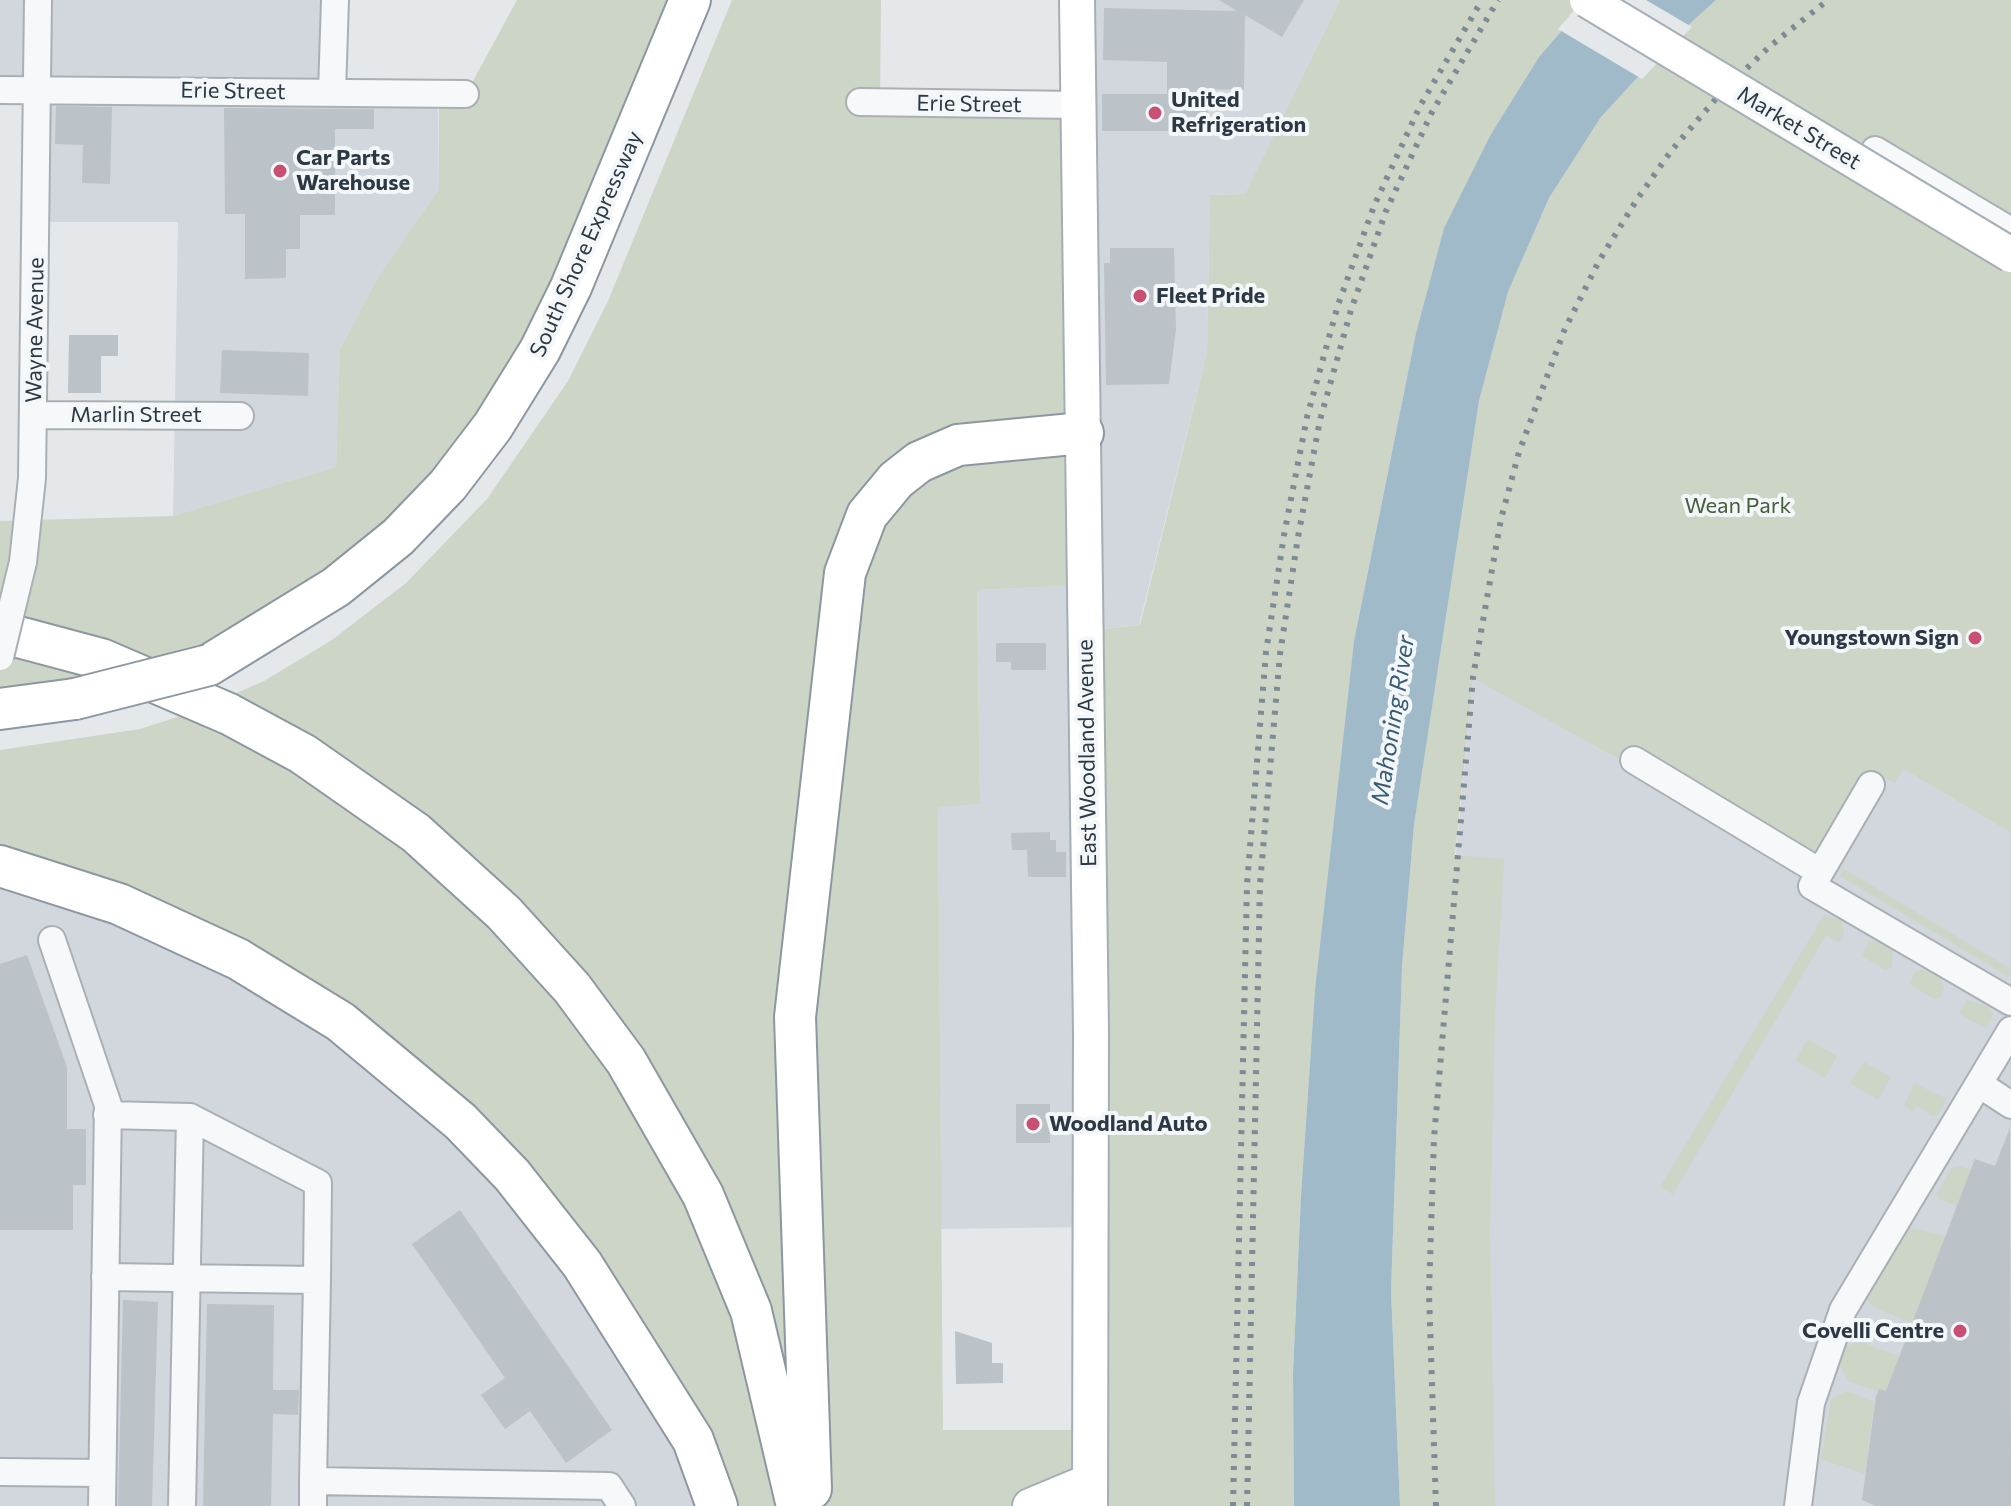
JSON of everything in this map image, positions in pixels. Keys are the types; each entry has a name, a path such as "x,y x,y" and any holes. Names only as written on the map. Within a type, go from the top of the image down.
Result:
{"highway":[{"name":"South Shore Expressway","path":"0,709 75,699 209,665 336,587 398,537 448,485 493,426 540,350 571,287 690,0"},
{"path":"811,1506 795,1017 845,573 867,515 896,480 919,462 958,445 1083,433"},
{"path":"0,632 101,659 229,714 291,747 363,792 416,833 461,869 504,913 572,988 626,1061 703,1195 751,1311 797,1506"},
{"path":"0,866 119,904 238,959 330,1015 392,1061 470,1132 556,1228 693,1440 717,1506"}],"main road":[{"name":"East Woodland Avenue","path":"1077,0 1091,1031 1087,1498"},
{"name":"Market Street","path":"1587,0 2011,255"},
{"path":"1030,1506 1087,1498"}],"street":[{"name":"Wayne Avenue","path":"0,657 23,562 32,478 38,0"},
{"path":"332,92 335,0"},
{"name":"Erie Street","path":"0,90 465,94"},
{"name":"Erie Street","path":"860,102 1077,105"},
{"path":"1875,150 2011,231"},
{"name":"Marlin Street","path":"33,415 240,416"},
{"path":"1634,760 2011,1002"},
{"path":"1816,879 1871,785"},
{"path":"52,940 108,1105 102,1506"},
{"path":"1798,1506 1811,1403 1843,1310 2011,1030"},
{"path":"1979,1084 2011,1105"},
{"path":"107,1115 190,1117 318,1183 313,1493 609,1486 622,1506"},
{"path":"182,1506 190,1117"},
{"path":"105,1277 317,1280"},
{"path":"0,1472 102,1473"}],"shaded area":[{"path":"0,0 335,0 332,91 438,94 439,189 378,277 340,349 336,467 173,516 178,222 37,222 39,91 0,91"},
{"path":"1077,0 1340,0 1245,194 1210,195 1207,353 1139,625 1086,631 1091,1227 941,1229 938,806 980,804 977,590 1085,585"},
{"path":"1473,677 1630,766 1886,759 2011,833 2011,1506 1436,1506 1451,905"},
{"path":"0,866 238,959 512,1175 717,1506 0,1506"}],"green space":[{"path":"517,0 690,0 468,461 209,665 0,709 0,521 173,516 336,467 340,349 378,277 439,189 439,104 466,94"},
{"path":"732,0 881,0 880,102 1077,105 1085,585 977,590 980,804 938,807 943,1430 1090,1430 1086,631 1140,625 1207,353 1210,195 1245,194 1340,0 1588,0 1539,57 1491,134 1444,228 1416,333 1354,641 1315,989 1293,1373 1294,1506 717,1506 582,1264 341,1022 0,866 0,750 140,729 196,711 264,681 332,640 406,583 487,499 568,381 608,301"},
{"name":"Wean Park","path":"1716,0 2011,0 2011,833 1903,769 1895,783 1878,775 1820,872 1473,678 1455,855 1504,859 1495,1015 1490,1233 1495,1506 1400,1506 1391,1291 1402,967 1414,825 1479,401 1508,292 1549,198 1601,117 1672,40"},
{"path":"1844,869 2011,969 2009,977 1840,876"},
{"path":"1824,915 1842,920 1844,937 1838,942 1826,935 1673,1194 1660,1187"},
{"path":"1869,941 1879,941 1893,950 1892,967 1885,970 1862,956"},
{"path":"1923,969 1940,977 1944,988 1940,998 1934,999 1910,984 1915,972"},
{"path":"1967,1000 1989,1007 1993,1016 1986,1028 1959,1014"},
{"path":"1810,1040 1837,1056 1825,1078 1796,1061 1805,1042"},
{"path":"1864,1062 1891,1077 1878,1100 1850,1083"},
{"path":"1914,1083 1947,1099 1938,1115 1932,1116 1917,1106 1913,1112 1904,1106"},
{"path":"1960,1166 1971,1170 1957,1206 1939,1199 1937,1193 1951,1168"},
{"path":"1908,1227 1946,1236 1912,1323 1873,1307 1867,1298"},
{"path":"1861,1342 1899,1356 1886,1391 1879,1389 1878,1392 1848,1381 1840,1365 1846,1346"},
{"path":"1846,1391 1874,1402 1865,1474 1821,1459 1831,1399"}],"water":[{"name":"Mahoning River","path":"1588,0 1716,0 1672,40 1601,117 1549,198 1508,292 1479,401 1414,825 1402,967 1391,1291 1400,1506 1294,1506 1293,1373 1315,989 1354,641 1416,333 1444,228 1491,134 1539,57"}],"pier":[{"path":"1583,0 1646,0 1692,27 1642,79 1558,29"}],"building":[{"path":"1219,0 1304,0 1282,37 1245,15 1244,90 1208,89 1208,131 1102,131 1102,94 1167,94 1167,62 1103,60 1104,8 1237,11"},
{"path":"56,106 112,107 110,184 82,183 83,145 55,144"},
{"name":"Car Parts Warehouse","path":"224,108 374,109 374,129 335,129 335,215 300,215 300,249 286,249 286,278 245,279 245,214 225,214"},
{"name":"Fleet Pride","path":"1110,248 1174,248 1176,329 1169,384 1106,385 1104,263 1110,263"},
{"path":"69,335 118,335 118,356 101,356 101,393 68,393"},
{"path":"222,350 309,353 308,396 220,393"},
{"path":"996,643 1046,643 1046,670 1011,670 1011,662 996,662"},
{"path":"1050,832 1050,840 1056,840 1056,852 1066,852 1066,877 1028,877 1027,850 1012,850 1011,833"},
{"path":"27,955 67,1067 67,1129 86,1129 86,1185 73,1185 73,1230 0,1230 0,964"},
{"name":"Woodland Auto","path":"1016,1104 1050,1104 1050,1143 1016,1143"},
{"name":"Covelli Centre","path":"2010,1128 2011,1506 1876,1506 1862,1500 1876,1396 1879,1389 1886,1391 1975,1159 1995,1166"},
{"path":"460,1210 612,1430 566,1463 530,1411 505,1429 481,1395 505,1378 412,1244"},
{"path":"123,1300 158,1302 152,1506 118,1506"},
{"path":"207,1304 274,1305 273,1390 299,1390 298,1415 273,1414 271,1506 203,1506"},
{"path":"955,1331 992,1343 992,1363 1003,1363 1003,1383 956,1384"}],"railway":[{"path":"1233,1506 1247,884 1266,652 1284,535 1307,417 1338,305 1374,206 1420,106 1482,0"},
{"path":"1247,1506 1260,884 1280,654 1298,537 1320,420 1351,310 1386,211 1432,112 1498,0"},
{"path":"1436,1506 1429,1293 1434,1138 1473,677 1501,519 1519,452 1564,331 1599,261 1636,201 1671,151 1720,94 1769,47 1828,0"}],"place":[{"name":"United Refrigeration","path":"1155,113"},
{"name":"Car Parts Warehouse","path":"280,171"},
{"name":"Fleet Pride","path":"1140,296"},
{"name":"Youngstown Sign","path":"1975,638"},
{"name":"Woodland Auto","path":"1033,1124"},
{"name":"Covelli Centre","path":"1960,1331"}]}
